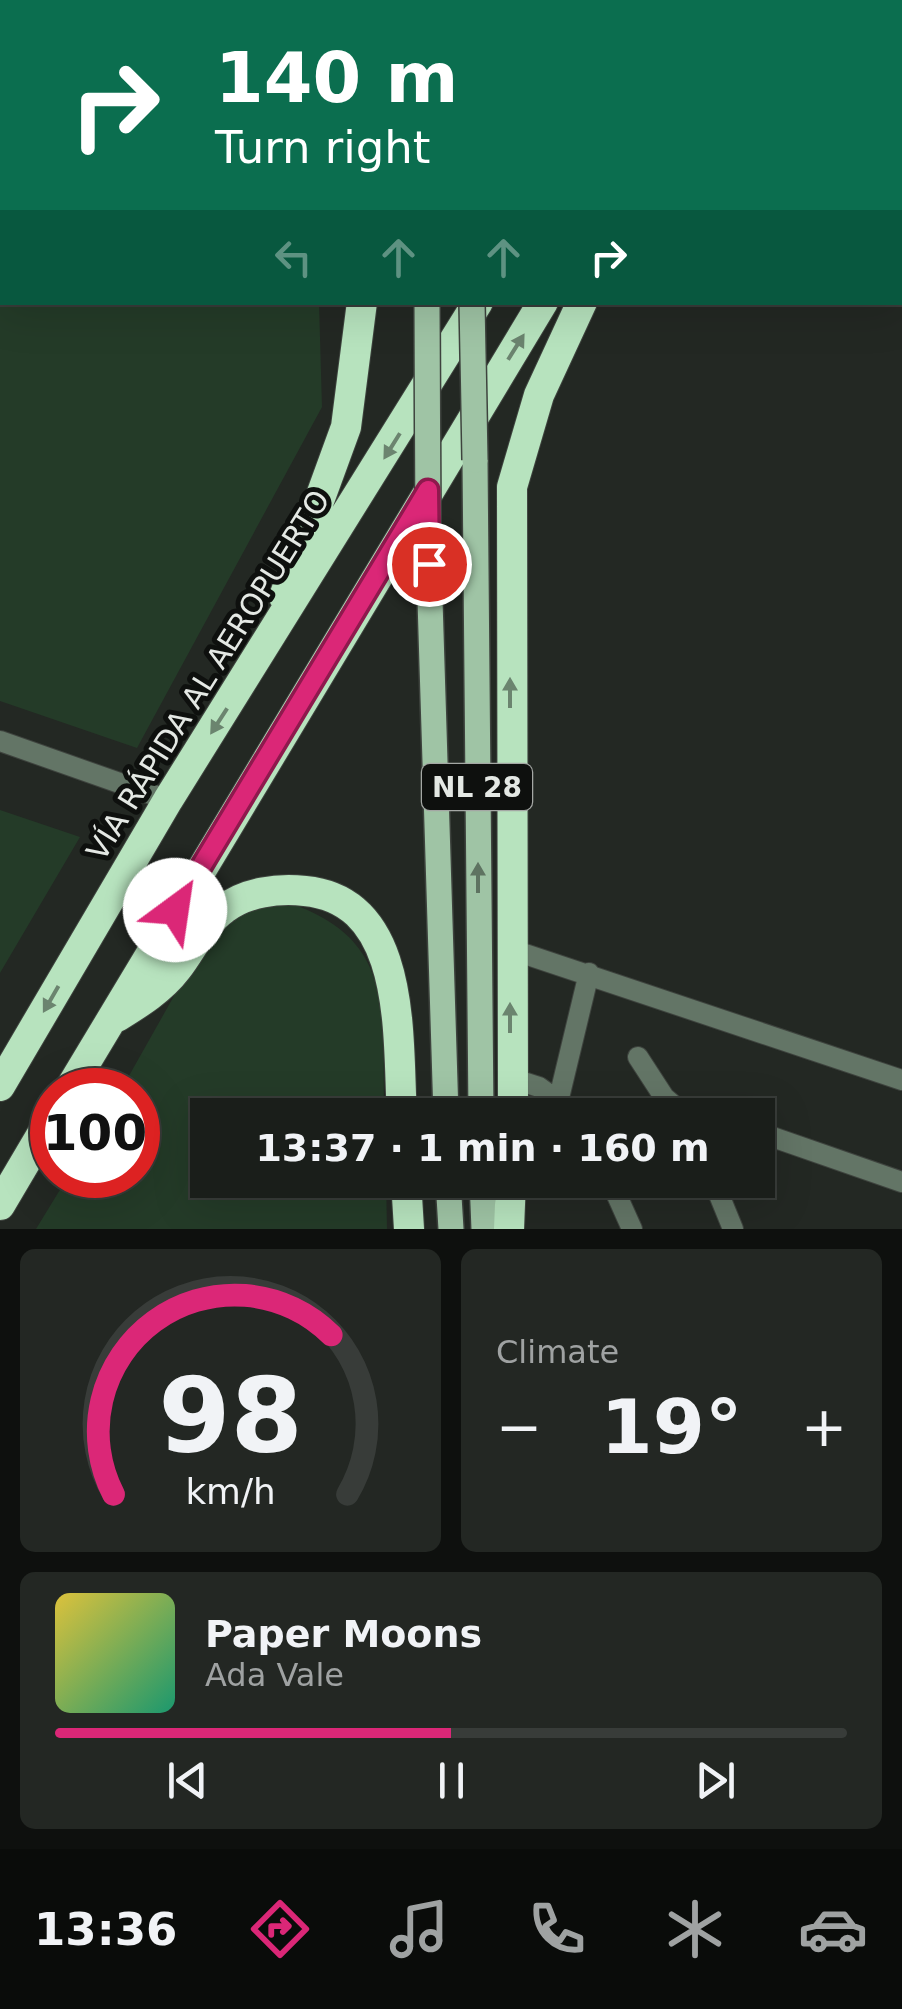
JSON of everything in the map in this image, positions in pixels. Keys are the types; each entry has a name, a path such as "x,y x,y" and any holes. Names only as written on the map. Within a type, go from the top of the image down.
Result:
{"highway":[{"path":"271,640 346,426 362,305"},
{"name":"VÍA RÁPIDA AL AEROPUERTO","path":"0,1086 168,800 271,640 474,305"},
{"path":"82,1068 541,305"},
{"path":"511,1098 512,488 540,395 581,305"},
{"path":"110,1021 166,982 224,909 271,891 316,892 342,903 368,927 386,960 393,984 401,1098"},
{"path":"0,1205 30,1154"},
{"path":"407,1198 409,1229"},
{"path":"509,1229 510,1198"}],"main road":[{"path":"427,305 428,536 445,1098"},
{"name":"NL 28","path":"476,305 481,1098"},
{"path":"449,1198 451,1229"},
{"path":"483,1198 484,1229"}],"street":[{"path":"0,741 168,800"},
{"path":"510,949 902,1080"},
{"path":"510,1078 560,1098 589,973"},
{"path":"638,1057 664,1098"},
{"path":"775,1138 902,1182"},
{"path":"618,1198 632,1229"},
{"path":"720,1198 733,1229"}],"green space":[{"path":"0,305 319,305 322,407 137,748 0,701"},
{"path":"0,810 80,837 0,973"},
{"path":"283,901 320,916 347,935 365,958 376,983 381,1012 384,1098 190,1098 190,1198 386,1198 387,1229 36,1229 55,1198 160,1198 160,1068 133,1068 192,964 239,908"}],"route":[{"path":"175,910 428,490 429,564"}]}
